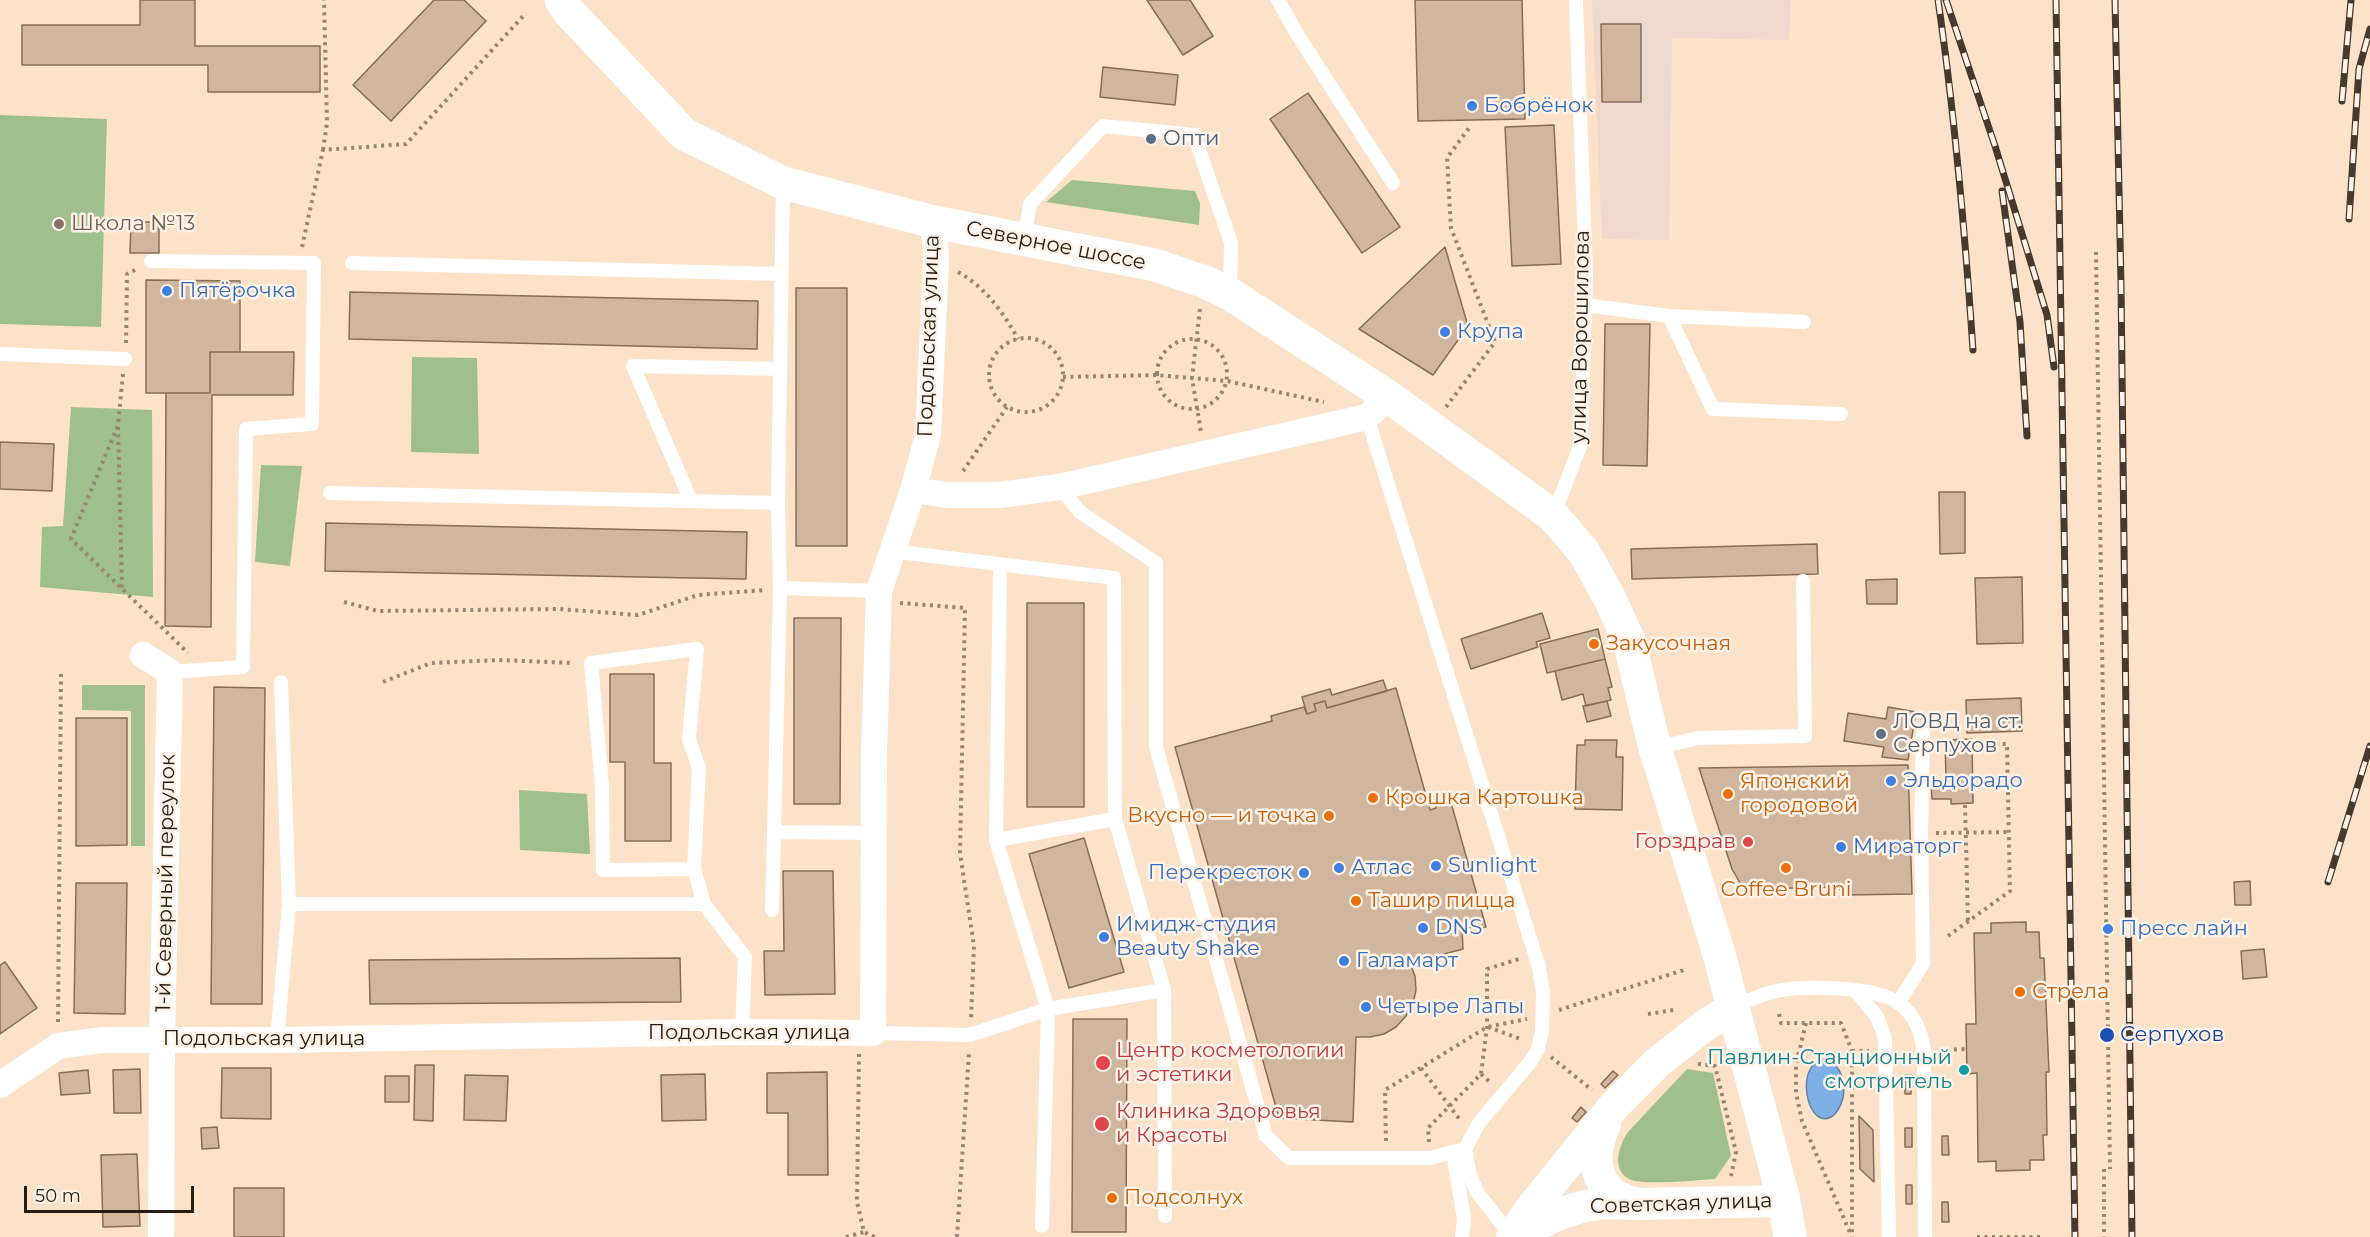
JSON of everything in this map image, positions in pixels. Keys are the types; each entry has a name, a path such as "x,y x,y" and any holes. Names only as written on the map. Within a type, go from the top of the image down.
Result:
{"main road":[{"name":"Северное шоссе","path":"561,0 569,12 684,134 783,183 934,222 1155,265 1217,288 1378,407 1553,516"},
{"path":"1553,516 1584,552 1610,599 1629,641 1655,748 1734,1007 1784,1201 1790,1237"}],"street":[{"name":"Подольская улица","path":"0,1085 58,1046 103,1040 277,1040 742,1032 866,1033 874,833 879,596 928,435 936,260 934,222"},
{"path":"913,490 947,495 1000,495 1059,487 1206,453 1378,407"},
{"path":"143,656 170,672"},
{"name":"1-й Северный переулок","path":"161,1237 162,1040 170,672"},
{"path":"1512,1237 1607,1102 1697,1031 1734,1007"},
{"path":"1607,1102 1595,1160 1601,1178 1612,1193 1638,1204"},
{"name":"Советская улица","path":"1512,1237 1581,1207 1602,1203 1784,1201"}],"lane":[{"path":"1278,0 1297,34 1393,183"},
{"name":"улица Ворошилова","path":"1553,516 1581,444 1586,263 1576,0"},
{"path":"1023,241 1030,204 1103,126 1194,135 1231,243 1217,288"},
{"path":"772,910 780,588 778,503 783,183"},
{"path":"151,261 315,263 312,424 246,429 243,667 170,672"},
{"path":"352,263 781,274"},
{"path":"1585,305 1669,316 1804,322"},
{"path":"1669,316 1713,409 1842,414"},
{"path":"0,354 125,359"},
{"path":"690,501 633,366 780,369"},
{"path":"1378,407 1535,954 1543,993 1542,1032 1538,1049 1531,1061 1479,1123 1459,1151 1464,1220 1462,1237"},
{"path":"1059,487 1080,512 1156,563 1156,747 1266,1136 1289,1158 1430,1158 1459,1151"},
{"path":"330,493 778,503"},
{"path":"891,551 1114,578 1115,819 1164,990 1165,1216"},
{"path":"1000,564 996,840 1048,1009 1042,1226"},
{"path":"1655,748 1698,738 1805,736 1803,581"},
{"path":"780,588 879,596"},
{"path":"694,869 603,870 602,785 591,663 697,649 689,739 699,768 694,869 704,904 745,957 742,1032"},
{"path":"277,1040 289,904 281,682"},
{"path":"1898,1003 1923,964 1921,833 1923,734"},
{"path":"996,840 1115,819"},
{"path":"774,832 874,833"},
{"path":"289,904 704,904"},
{"path":"1734,1007 1772,992 1827,988 1882,995 1898,1003 1916,1022 1924,1051 1925,1237"},
{"path":"866,1033 970,1035 1048,1009 1164,990"},
{"path":"1856,991 1877,1017 1885,1038 1889,1237"},
{"path":"1459,1151 1477,1192 1512,1237"}],"path":[{"path":"298,263 327,123 324,0"},
{"path":"323,150 406,144 526,13"},
{"path":"1444,410 1495,342 1451,228 1447,158 1469,128"},
{"path":"2096,252 2110,1170"},
{"path":"936,260 973,280 1003,313 1018,339"},
{"path":"122,588 118,425 125,359 127,274 151,261"},
{"path":"1206,453 1191,378 1195,339 1217,288"},
{"path":"1018,339 1037,339 1046,344 1059,358 1063,377 1056,398 1048,405 1028,412 1006,406 992,390 989,380 990,369 999,350 1018,339"},
{"path":"1195,339 1205,341 1220,353 1225,362 1227,381 1224,390 1213,403 1196,410 1186,410 1168,401 1158,385 1156,375 1158,365 1168,348 1176,342 1195,339"},
{"path":"1063,377 1156,375 1227,381 1313,399 1378,407"},
{"path":"947,495 1006,406"},
{"path":"118,425 71,539 206,670"},
{"path":"344,602 378,611 559,609 638,615 698,595 780,588"},
{"path":"879,596 965,608 960,853 974,946 957,1237"},
{"path":"383,682 431,663 499,660 591,663"},
{"path":"58,1046 62,672"},
{"path":"1948,936 2010,891 2007,744 1986,744"},
{"path":"1965,805 1968,922"},
{"path":"1921,833 2009,832"},
{"path":"1429,1146 1428,1128 1481,1074 1487,1027 1487,969 1535,954"},
{"path":"1551,1013 1687,969"},
{"path":"1648,1014 1674,1010"},
{"path":"1779,1014 1781,1023 1841,1023 1852,1051 1852,1237"},
{"path":"1386,1158 1385,1090 1487,1027 1528,1019"},
{"path":"1806,1023 1796,1064 1796,1093 1802,1121 1852,1237"},
{"path":"1487,1027 1526,1041"},
{"path":"864,1232 857,1202 866,1033"},
{"path":"1936,1050 1966,1049"},
{"path":"1852,1051 1873,1051"},
{"path":"1551,1057 1607,1102"},
{"path":"1714,1058 1736,1152 1731,1176 1723,1181"},
{"path":"1696,1064 1715,1066"},
{"path":"1421,1068 1462,1122"},
{"path":"2104,1170 2104,1237"},
{"path":"846,1237 864,1232 875,1237"},
{"path":"1977,1237 2042,1237"}],"shaded area":[{"path":"1592,0 1791,0 1789,40 1672,38 1669,240 1602,239"}],"green space":[{"path":"0,115 107,119 101,327 0,324"},
{"path":"1072,180 1195,191 1200,203 1199,225 1046,202"},
{"path":"412,357 477,358 479,454 411,452"},
{"path":"71,407 152,410 153,597 40,587 42,527 63,526"},
{"path":"261,465 302,466 290,566 255,562"},
{"path":"82,685 145,685 145,846 131,846 131,711 82,710"},
{"path":"519,790 587,794 590,854 520,850"},
{"path":"1687,1069 1713,1073 1731,1156 1715,1179 1645,1182 1629,1179 1623,1175 1618,1163 1625,1137"}],"water":[{"path":"1825,1059 1839,1069 1844,1092 1836,1113 1831,1117 1823,1118 1815,1114 1810,1105 1807,1083 1809,1072 1815,1063"}],"building":[{"path":"140,0 195,0 195,46 320,46 320,92 208,92 208,65 22,65 22,25 140,25"},
{"path":"434,0 464,0 486,21 391,121 353,85"},
{"path":"1147,0 1190,0 1213,36 1183,55"},
{"path":"1415,0 1522,0 1525,119 1418,121"},
{"path":"1601,24 1641,24 1641,102 1602,102"},
{"path":"1103,67 1178,75 1175,105 1100,97"},
{"path":"1308,93 1400,227 1362,253 1270,119"},
{"path":"1554,125 1561,264 1512,266 1505,127"},
{"path":"131,222 159,222 159,253 130,253"},
{"path":"1445,247 1468,326 1433,375 1359,329"},
{"path":"146,280 240,281 240,352 210,352 210,393 146,393"},
{"path":"796,288 847,288 847,546 796,546"},
{"path":"350,292 758,301 757,349 349,339"},
{"path":"1605,324 1650,324 1647,466 1603,465"},
{"path":"210,352 294,352 293,395 212,395 211,627 165,626 166,393 210,393"},
{"path":"0,442 54,444 52,491 0,489"},
{"path":"1939,492 1965,492 1965,553 1940,554"},
{"path":"326,523 747,532 746,579 325,571"},
{"path":"1817,544 1818,574 1632,579 1631,549"},
{"path":"2022,577 2023,643 1977,644 1975,578"},
{"path":"1897,579 1897,604 1867,604 1866,580"},
{"path":"1027,603 1084,603 1084,807 1027,807"},
{"path":"1542,613 1550,638 1536,642 1538,647 1471,669 1461,639"},
{"path":"794,618 841,618 840,804 794,804"},
{"path":"1598,629 1605,659 1547,673 1540,644"},
{"path":"1605,659 1612,687 1608,688 1611,700 1586,706 1583,694 1562,700 1555,671"},
{"path":"610,674 654,674 654,763 671,763 671,841 625,841 625,762 610,762"},
{"path":"1383,680 1387,691 1327,708 1325,701 1314,704 1316,711 1307,714 1302,697 1330,689 1332,695"},
{"path":"214,687 265,688 262,1004 211,1004"},
{"name":"Атлас","path":"1396,688 1430,810 1436,808 1435,803 1450,799 1486,927 1472,931 1470,927 1462,929 1463,949 1410,963 1415,976 1416,990 1413,1004 1406,1016 1396,1027 1384,1034 1356,1037 1353,1122 1279,1118 1175,747 1272,721 1271,716 1304,707 1307,714 1316,711 1314,704 1325,701 1327,708"},
{"path":"2021,698 2022,731 1967,733 1966,700"},
{"path":"1607,701 1611,716 1587,722 1583,706"},
{"path":"1888,707 1916,712 1908,760 1882,757 1884,747 1844,741 1848,713 1886,719"},
{"path":"76,718 127,718 127,845 76,846"},
{"path":"1972,739 1973,803 1951,804 1951,799 1932,799 1931,781 1946,781 1945,740"},
{"path":"1585,740 1617,740 1616,757 1623,757 1622,810 1575,809 1577,745 1585,745"},
{"path":"1908,765 1912,894 1845,895 1838,887 1751,889 1740,883 1732,869 1699,768"},
{"path":"1084,838 1124,972 1069,988 1029,854"},
{"path":"783,871 833,871 835,994 765,995 764,951 784,951"},
{"path":"2250,881 2251,905 2235,905 2234,882"},
{"path":"76,883 127,883 125,1014 74,1013"},
{"path":"2026,922 2026,932 2039,932 2040,958 2044,958 2049,1072 2046,1072 2047,1135 2043,1135 2044,1160 2030,1160 2030,1170 1996,1171 1996,1161 1978,1162 1977,1073 1967,1074 1966,1024 1976,1024 1974,933 1991,933 1991,923"},
{"path":"2264,949 2267,977 2243,979 2241,951"},
{"path":"680,958 681,1002 370,1004 369,960"},
{"path":"5,962 37,1008 0,1034 0,965"},
{"path":"1073,1019 1127,1019 1126,1232 1072,1232"},
{"path":"415,1065 434,1065 433,1121 414,1120"},
{"path":"222,1068 271,1068 271,1119 221,1118"},
{"path":"140,1069 141,1113 114,1113 113,1070"},
{"path":"88,1070 90,1093 61,1095 59,1073"},
{"path":"1613,1071 1618,1075 1605,1088 1601,1084"},
{"path":"827,1072 828,1175 788,1175 788,1113 767,1113 767,1073"},
{"path":"705,1074 706,1120 662,1121 661,1075"},
{"path":"465,1075 508,1076 506,1121 464,1120"},
{"path":"1905,1075 1911,1075 1911,1094 1905,1094"},
{"path":"385,1076 409,1076 409,1102 385,1102"},
{"path":"1581,1107 1586,1112 1577,1122 1572,1118"},
{"path":"1859,1116 1873,1130 1874,1182 1860,1169"},
{"path":"217,1127 219,1148 202,1149 201,1128"},
{"path":"1905,1128 1912,1128 1912,1147 1905,1147"},
{"path":"1942,1136 1948,1136 1949,1155 1942,1155"},
{"path":"137,1154 140,1226 103,1227 101,1155"},
{"path":"1906,1185 1912,1185 1912,1204 1906,1204"},
{"path":"234,1188 284,1188 284,1237 234,1237"},
{"path":"1942,1202 1948,1202 1949,1222 1942,1222"}],"railway":[{"path":"1938,0 1959,175 1973,350"},
{"path":"1946,0 1995,146 2047,315 2054,367"},
{"path":"2056,0 2075,1237"},
{"path":"2115,0 2121,284 2132,1237"},
{"path":"2342,101 2351,0"},
{"path":"2349,219 2359,69 2370,29"},
{"path":"2002,191 2020,322 2027,436"},
{"path":"2328,882 2370,746"}],"place":[{"name":"Бобрёнок","path":"1472,106"},
{"name":"Опти","path":"1151,139"},
{"name":"Школа №13","path":"59,224"},
{"name":"Пятёрочка","path":"167,291"},
{"name":"Крупа","path":"1445,332"},
{"name":"Закусочная","path":"1594,644"},
{"name":"ЛОВД на ст. Серпухов","path":"1881,734"},
{"name":"Эльдорадо","path":"1891,781"},
{"name":"Японский городовой","path":"1728,794"},
{"name":"Крошка Картошка","path":"1373,798"},
{"name":"Вкусно — и точка","path":"1329,816"},
{"name":"Горздрав","path":"1748,842"},
{"name":"Мираторг","path":"1841,847"},
{"name":"Sunlight","path":"1436,866"},
{"name":"Атлас","path":"1339,868"},
{"name":"Coffee Bruni","path":"1786,868"},
{"name":"Перекресток","path":"1304,873"},
{"name":"Ташир пицца","path":"1356,901"},
{"name":"DNS","path":"1423,928"},
{"name":"Пресс лайн","path":"2108,929"},
{"name":"Имидж-студия Beauty Shake","path":"1104,937"},
{"name":"Галамарт","path":"1344,961"},
{"name":"Стрела","path":"2020,992"},
{"name":"Четыре Лапы","path":"1366,1007"},
{"name":"Серпухов","path":"2107,1035"},
{"name":"Центр косметологии и эстетики","path":"1103,1063"},
{"name":"Павлин-Станционный смотритель","path":"1964,1070"},
{"name":"Клиника Здоровья и Красоты","path":"1102,1124"},
{"name":"Подсолнух","path":"1112,1198"}]}
